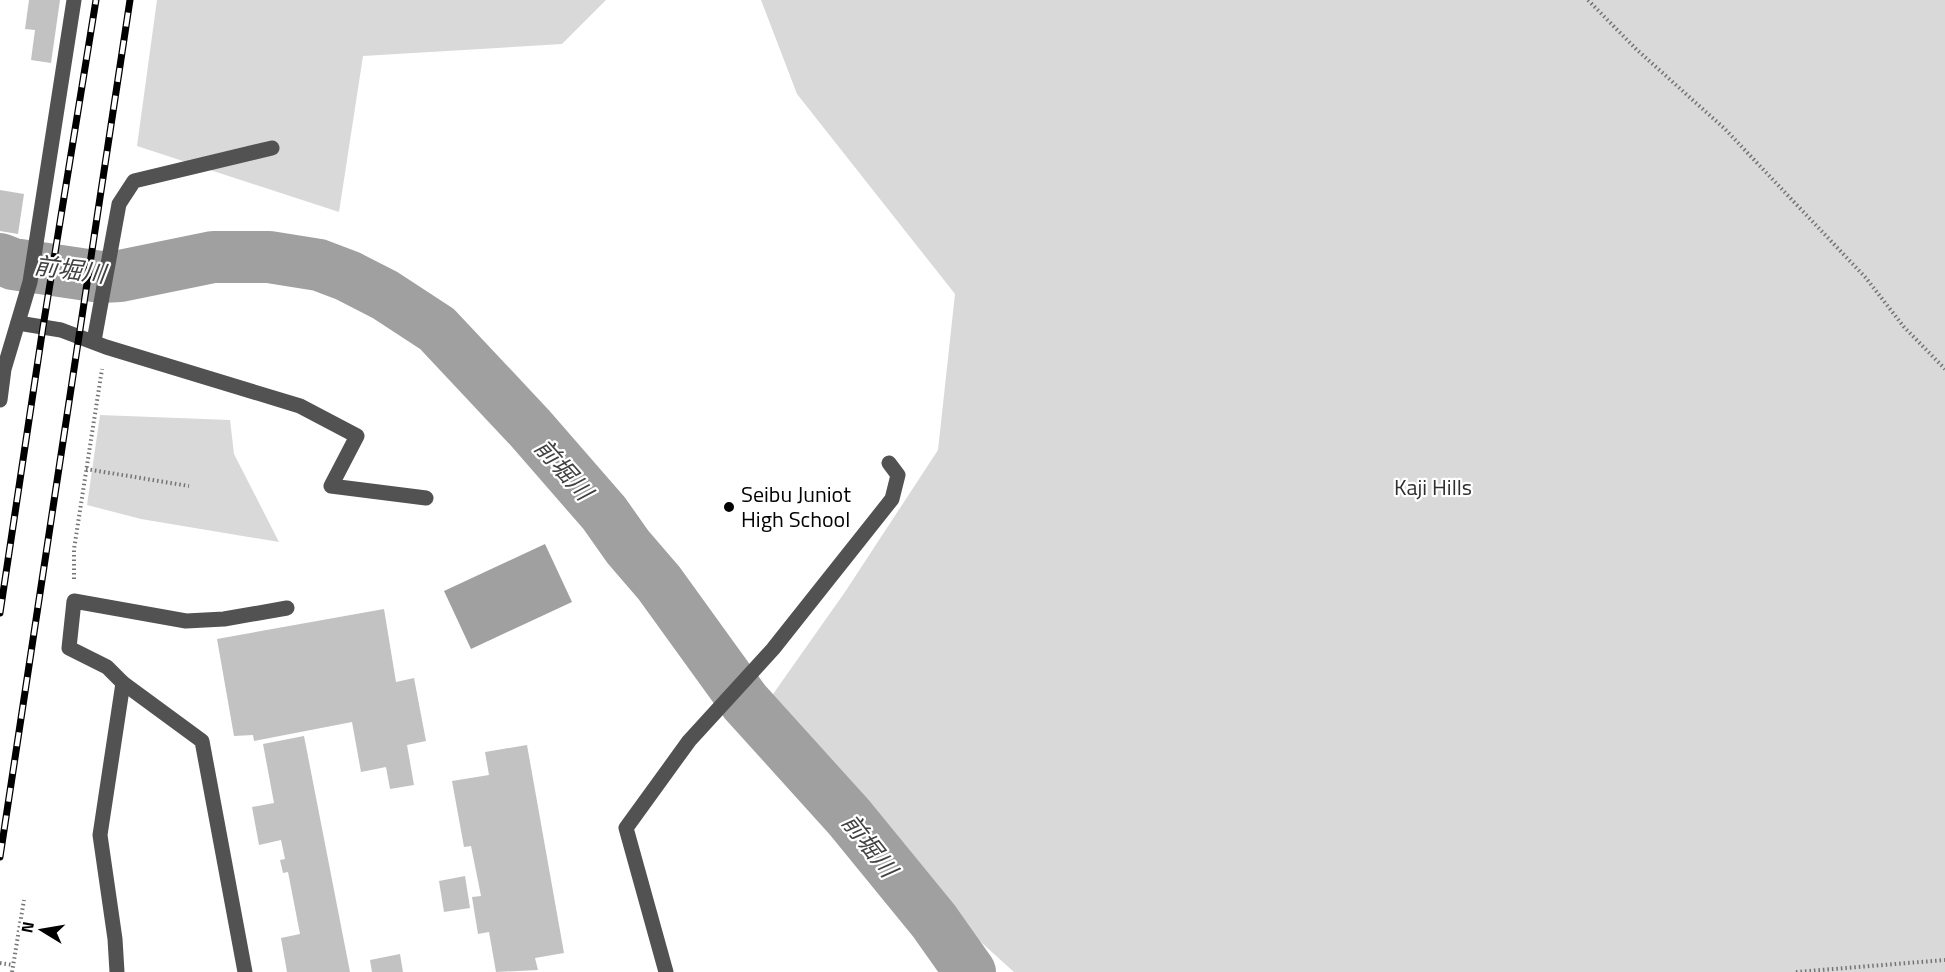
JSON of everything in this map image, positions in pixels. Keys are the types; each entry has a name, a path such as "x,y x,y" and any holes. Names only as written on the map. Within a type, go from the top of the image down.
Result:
{"street":[{"path":"0,400 4,369 30,282 36,252 74,0"},
{"path":"100,344 105,285 119,204 134,181 272,148"},
{"path":"18,323 61,330 300,406 357,435 331,486 426,498"},
{"path":"666,972 626,828 689,741 773,649 891,499 898,475 889,463"},
{"path":"245,972 202,741 123,683 106,667 69,648 74,601 186,621 224,619 287,608"},
{"path":"117,972 115,939 100,835 123,683"}],"path":[{"path":"1588,0 1637,50 1724,128 1866,278 1904,327 1945,369"},
{"path":"74,601 74,549 86,469 100,344"},
{"path":"86,469 189,486"},
{"path":"12,972 24,900"},
{"path":"1796,972 1945,960"},
{"path":"0,963 13,965"}],"green space":[{"path":"157,0 606,0 562,44 363,56 339,212 137,146"},
{"name":"Kaji Hills","path":"761,0 1945,0 1945,972 1014,972 747,731 845,592 938,450 955,294 797,94"},
{"path":"100,415 230,420 234,454 279,542 141,519 87,505"}],"shaded area":[{"path":"545,544 572,602 471,649 444,591"}],"building":[{"path":"29,0 60,0 51,63 31,60 35,30 25,29"},
{"path":"0,190 24,194 18,234 0,231"},
{"path":"384,609 396,682 414,678 426,741 407,745 414,785 390,789 386,767 361,772 352,722 254,741 253,735 234,736 217,639"},
{"path":"304,736 350,972 287,972 281,938 300,934 288,872 283,873 280,860 285,859 281,840 259,845 252,807 274,803 263,744"},
{"path":"527,745 564,953 535,958 538,970 496,972 489,932 478,934 472,897 481,896 471,846 464,847 452,781 489,775 485,752"},
{"path":"465,876 470,908 444,912 439,881"},
{"path":"400,954 403,972 372,972 370,960"}],"waterway":[{"name":"前堀川","path":"0,259 13,264 101,277 120,276 213,257 269,257 319,265 348,276 385,295 437,329 530,428 604,513 628,547 659,583 745,702 849,817 934,921 970,972"}],"railway":[{"path":"0,613 96,0"},
{"path":"0,857 130,0"}],"place":[{"name":"Seibu Juniot High School","path":"729,507"}]}
